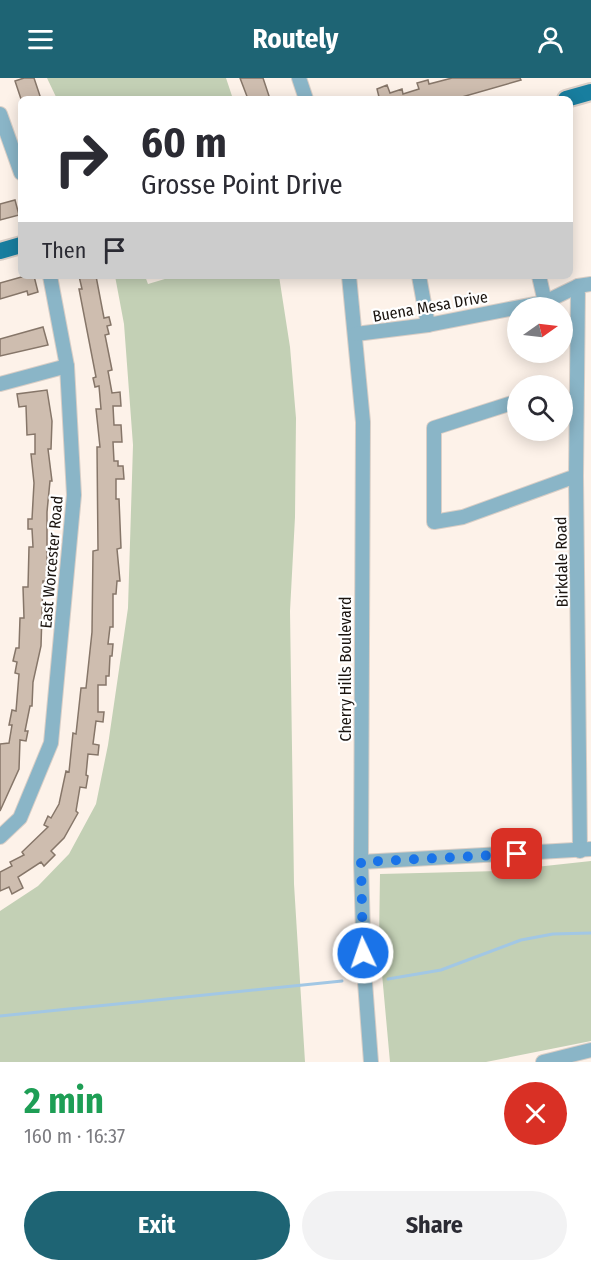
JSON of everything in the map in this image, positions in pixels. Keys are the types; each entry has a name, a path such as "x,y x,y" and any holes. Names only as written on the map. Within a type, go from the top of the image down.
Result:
{"main road":[{"path":"573,97 591,92"},
{"path":"0,251 18,246"}],"street":[{"path":"299,78 305,96"},
{"path":"1,117 18,165"},
{"name":"East Worcester Road","path":"0,837 20,818 51,743 74,495 67,366 51,279"},
{"name":"Cherry Hills Boulevard","path":"350,279 363,422 361,862 363,949 371,1062"},
{"path":"420,279 428,325"},
{"path":"540,279 543,297"},
{"name":"Buena Mesa Drive","path":"556,297 585,285"},
{"name":"Birkdale Road","path":"585,285 577,382 576,476 586,850"},
{"name":"Buena Mesa Drive","path":"356,334 428,325 507,309"},
{"path":"0,384 67,366"},
{"path":"573,383 577,382"},
{"path":"507,405 435,428 434,522 463,517 576,476"},
{"path":"361,862 586,850"},
{"path":"543,1062 591,1050"}],"green space":[{"path":"47,78 226,78 232,96 56,96"},
{"path":"116,279 146,279 148,284 165,279 279,279 290,347 296,418 295,517 290,611 294,884 305,1062 0,1062 0,911 38,886 69,854 96,804 108,745 128,608 133,445 124,324"},
{"path":"591,861 591,1041 486,1062 390,1062 379,941 380,874 499,871"}],"building":[{"path":"34,78 40,96 20,96 15,81"},
{"path":"240,78 263,78 269,96 247,96"},
{"path":"452,78 520,78 521,80 465,96 379,96 377,89 387,85 390,93 402,89 403,94 419,89 417,83 428,80 429,84"},
{"path":"15,200 18,215 0,220 0,204"},
{"path":"18,278 35,279 38,292 28,295 27,291 0,299 0,283"},
{"path":"80,279 97,279 104,318 109,317 111,325 107,326 109,334 105,335 112,370 108,371 112,393 120,392 121,406 113,406 114,425 121,425 122,442 113,442 114,461 118,461 118,466 123,466 124,479 116,479 121,548 117,549 120,581 117,581 116,594 113,594 113,627 110,627 108,644 113,644 112,656 110,656 106,685 98,685 98,712 104,712 103,722 96,721 93,744 99,745 98,755 88,754 86,788 80,787 76,811 78,813 64,838 51,851 55,855 44,866 41,862 18,877 23,888 12,894 9,887 0,891 0,872 12,866 10,862 24,855 22,852 48,827 44,825 48,816 51,818 59,804 66,771 69,772 81,688 86,688 92,632 93,551 98,550 97,447 100,447 96,409 101,409 99,386 95,387 93,378 96,377 79,289 82,289"},
{"path":"43,327 48,345 0,356 0,339"},
{"path":"47,390 52,421 51,449 48,449 52,481 50,481 47,512 47,581 43,581 41,646 33,682 32,706 30,706 25,731 28,731 26,741 20,740 19,769 0,811 0,744 9,743 12,710 16,711 19,674 15,673 17,662 13,661 16,648 19,648 20,618 24,618 23,587 28,587 29,547 33,547 32,529 28,529 28,519 32,519 34,483 31,454 35,454 35,434 27,435 26,406 19,407 17,394"}],"waterway":[{"path":"388,979 441,970 521,940 553,934 591,933"},
{"path":"0,1016 342,981"}],"route":[{"path":"363,953 361,862 517,854"}]}
